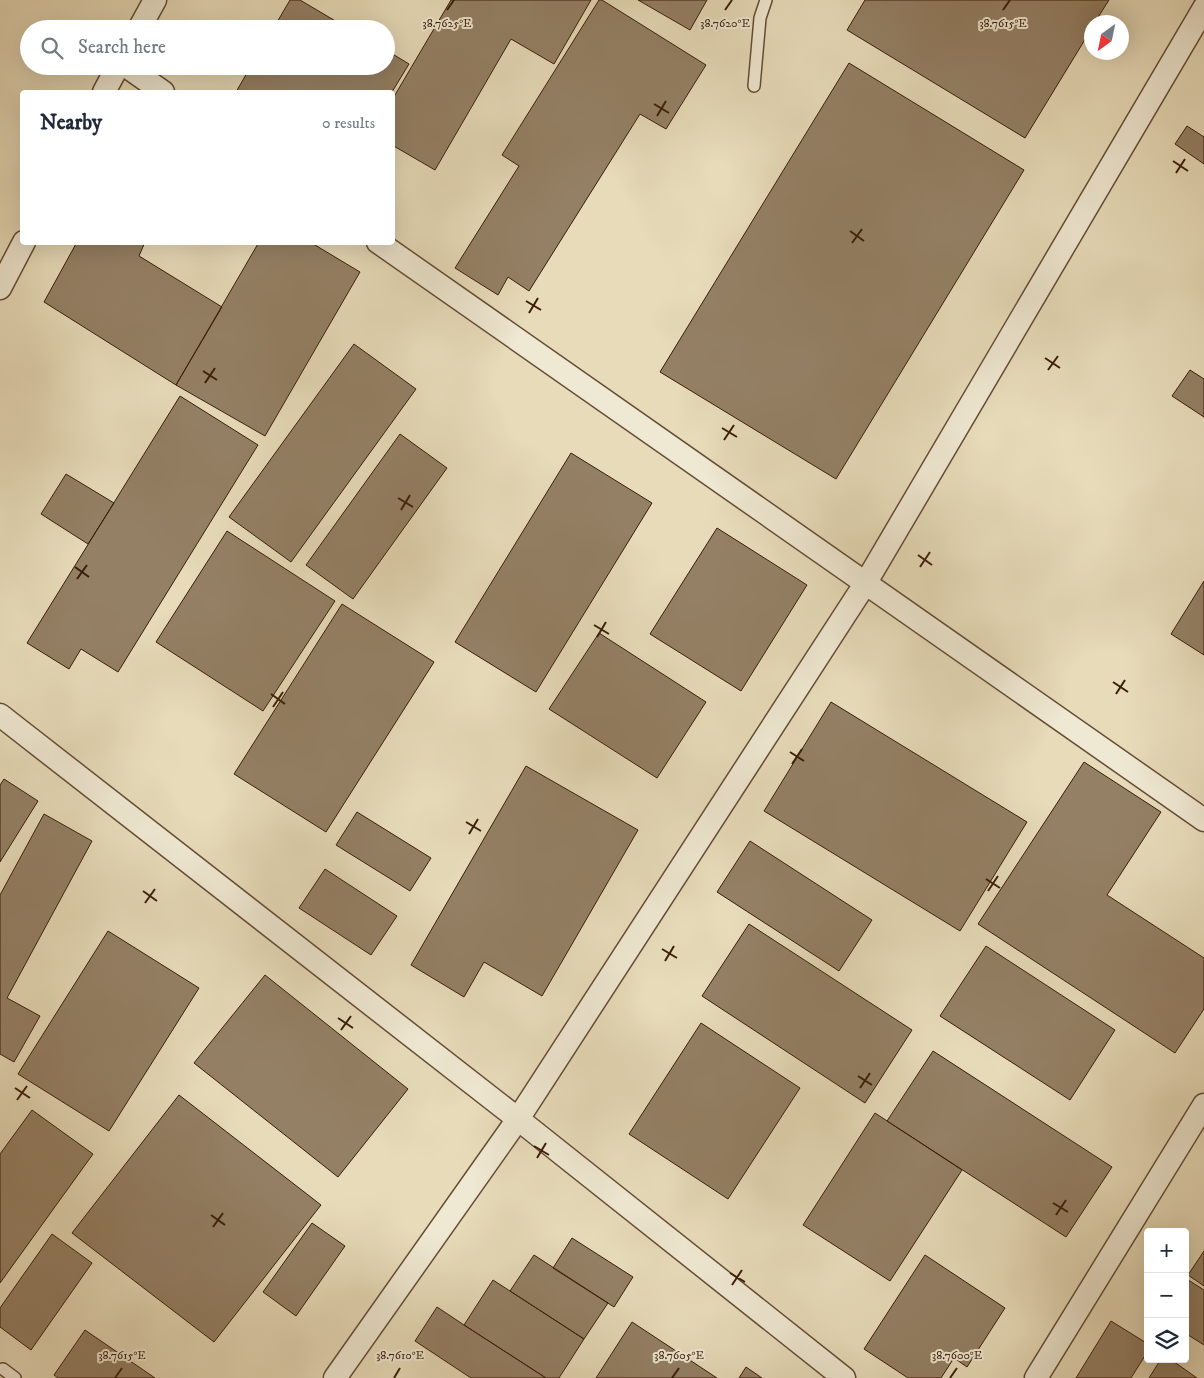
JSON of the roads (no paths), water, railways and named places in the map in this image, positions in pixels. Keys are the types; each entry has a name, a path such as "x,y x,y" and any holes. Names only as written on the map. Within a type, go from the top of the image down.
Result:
{"street":[{"path":"144,20 155,0"},
{"path":"335,1378 518,1119 865,584 1204,8"},
{"path":"105,90 113,75"},
{"path":"139,75 160,90"},
{"path":"0,288 22,245"},
{"path":"382,245 1204,820"},
{"path":"0,715 518,1119 844,1378"},
{"path":"1036,1378 1204,1105"}],"lane":[{"path":"754,86 760,18 766,0"},
{"path":"3,1369 15,1378"}]}
